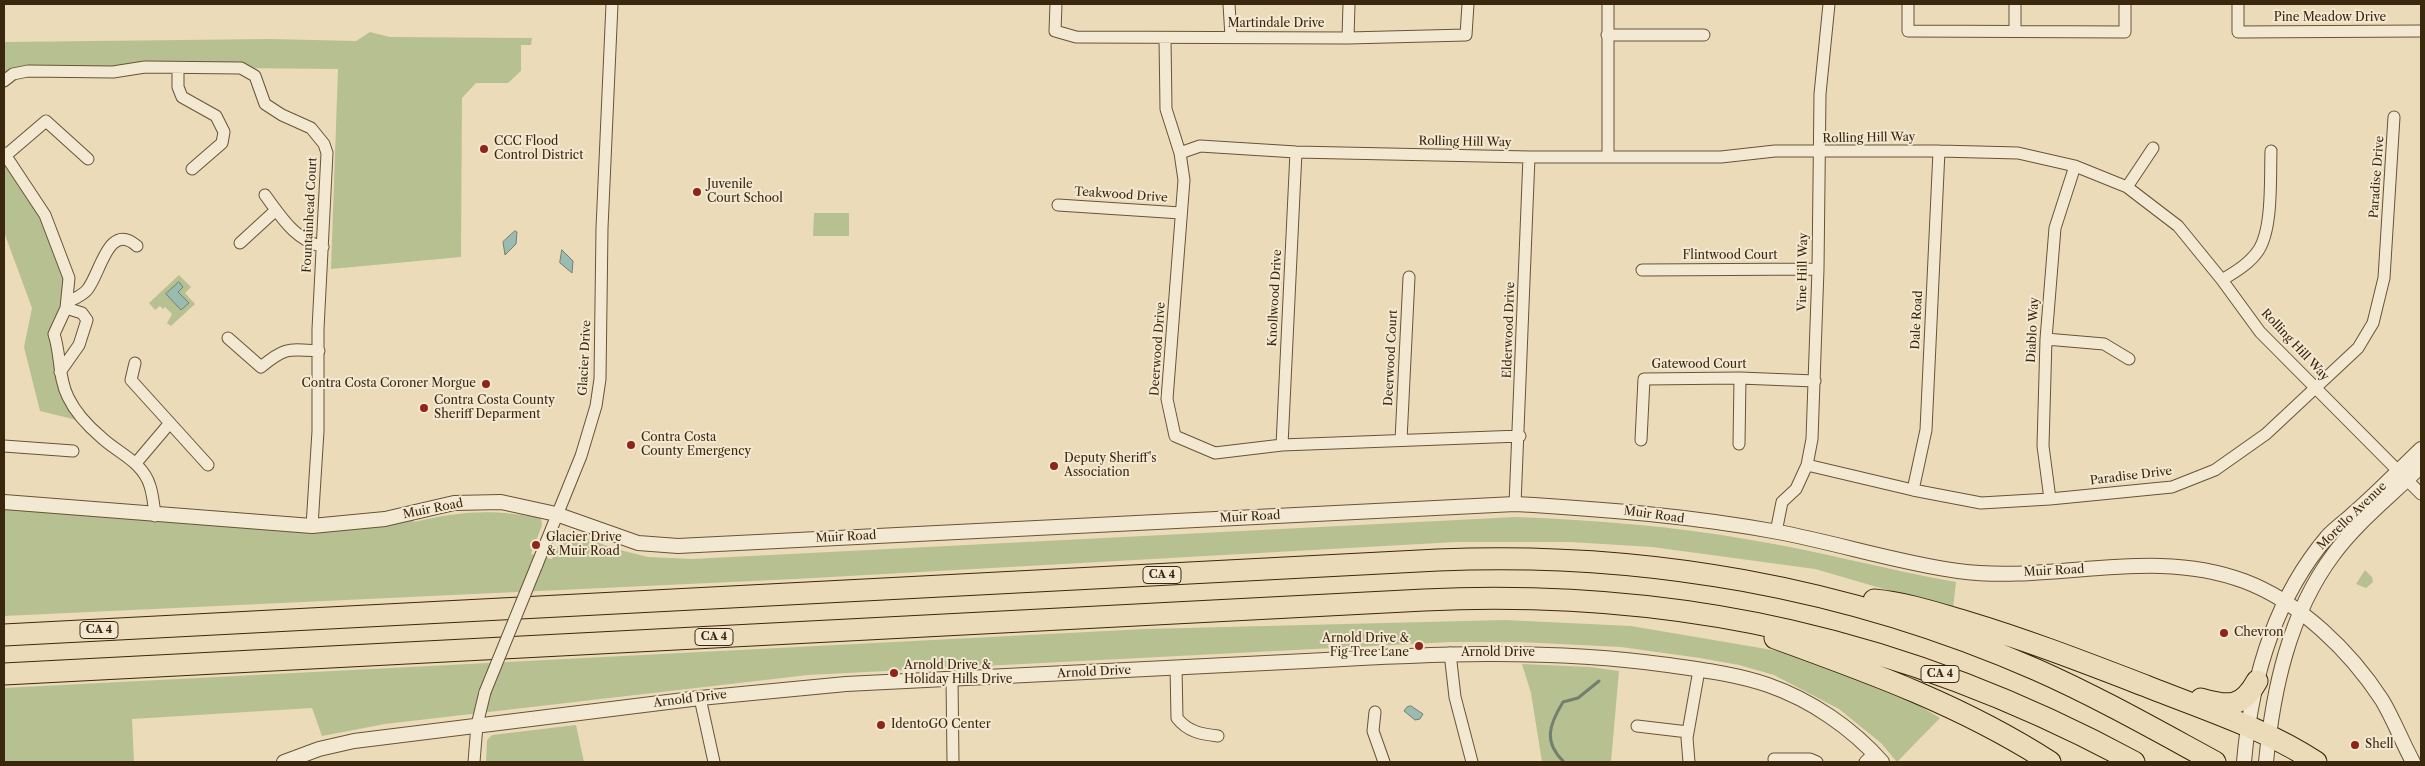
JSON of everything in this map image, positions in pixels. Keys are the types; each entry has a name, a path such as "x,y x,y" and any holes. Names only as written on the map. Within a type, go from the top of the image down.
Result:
{"highway":[{"name":"CA 4","path":"4,635 1482,558 1547,559 1656,567 1743,580 1829,599 1934,630 2036,670 2113,707 2215,762"},
{"name":"CA 4","path":"4,674 1467,598 1532,597 1597,600 1663,607 1734,618 1834,640 1940,674 2039,714 2134,762"},
{"path":"1829,599 1887,602 1952,617 2013,636 2269,736 2316,762"},
{"path":"1734,618 1772,637 1911,689 1986,725 2050,762"},
{"path":"2164,694 2189,696 2216,703 2233,703 2248,696 2257,681"}],"street":[{"name":"Glacier Drive","path":"474,762 477,725 485,692 587,438 596,406 600,379 602,228 612,4"},
{"name":"Martindale Drive","path":"1056,4 1055,31 1076,37 1166,38 1348,38 1466,35 1468,4"},
{"path":"1229,4 1231,37"},
{"path":"1348,38 1349,4"},
{"path":"1608,4 1608,156"},
{"name":"Vine Hill Way","path":"1776,532 1782,502 1796,489 1807,466 1812,439 1818,269 1820,94 1829,4"},
{"path":"1908,4 1908,31 2125,32 2125,4"},
{"path":"2015,4 2015,31"},
{"name":"Pine Meadow Drive","path":"2238,4 2238,32 2421,31"},
{"path":"1607,35 1704,35"},
{"name":"Deerwood Drive","path":"1166,38 1166,109 1180,153 1184,180 1167,399 1175,436 1214,453 1282,445 1520,436"},
{"name":"Fountainhead Court","path":"4,81 13,74 28,71 113,72 145,67 241,68 255,76 265,104 282,115 311,128 320,139 327,153 319,351 318,431 312,526"},
{"path":"178,68 178,87 182,97 216,116 224,132 222,143 192,169"},
{"name":"Paradise Drive","path":"1807,466 1913,490 1981,502 2050,499 2172,487 2215,470 2266,434 2314,387 2358,348 2373,323 2384,278 2394,117"},
{"path":"88,159 46,121 5,154 45,215 69,278 67,305 54,334 59,351 60,372 68,397 85,422 102,439 136,463 150,484 155,516"},
{"name":"Rolling Hill Way","path":"1180,153 1200,146 1296,152 1529,157 1721,156 1776,151 1939,151 2018,153 2076,166 2127,187 2178,226 2222,280 2260,332 2421,494"},
{"path":"2127,187 2153,148"},
{"name":"Dale Road","path":"1913,490 1926,430 1939,151"},
{"path":"2222,280 2241,268 2259,250 2267,226 2271,151"},
{"name":"Knollwood Drive","path":"1282,445 1296,152"},
{"name":"Elderwood Drive","path":"1515,504 1520,436 1529,157"},
{"name":"Diablo Way","path":"2050,499 2043,446 2046,339 2055,228 2076,166"},
{"path":"265,195 289,228 309,243 323,247"},
{"name":"Teakwood Drive","path":"1058,205 1181,213"},
{"path":"240,243 276,210"},
{"path":"67,305 86,292 97,274 109,245 119,239 130,239 137,246"},
{"name":"Flintwood Court","path":"1642,270 1818,269"},
{"name":"Deerwood Court","path":"1401,440 1409,277"},
{"path":"60,372 79,345 87,320 82,313 67,305"},
{"path":"228,338 261,367 278,352 289,349 319,351"},
{"path":"2046,339 2104,344 2129,359"},
{"path":"135,363 131,380 208,465"},
{"path":"1739,444 1740,378"},
{"name":"Gatewood Court","path":"1640,440 1644,379 1740,378 1815,380"},
{"path":"136,463 169,424"},
{"path":"4,446 72,451"},
{"name":"Morello Avenue","path":"2266,762 2278,681 2300,613 2332,556 2402,476 2421,449"},
{"name":"Morello Avenue","path":"2244,762 2247,727 2267,643 2284,601 2304,566 2328,536 2402,476 2421,466"},
{"name":"Muir Road","path":"4,502 155,516 312,526 385,519 454,503 501,502 556,514 638,543 678,546 1515,504 1622,510 1776,532 1957,571 1990,573 2042,572 2145,564 2187,567 2244,582 2284,601 2300,613 2344,652 2368,680 2388,710 2413,762"},
{"path":"1450,653 1455,697 1472,762"},
{"name":"Arnold Drive","path":"284,762 328,747 354,741 700,698 818,686 1450,653 1578,655 1619,658 1699,670 1762,684 1804,701 1832,718 1873,759"},
{"path":"1176,667 1178,718 1190,730 1200,734 1218,736"},
{"path":"1689,762 1688,732 1699,670"},
{"path":"952,679 952,762"},
{"path":"700,698 714,762"},
{"path":"1375,712 1372,731 1384,762"},
{"path":"1638,726 1688,732"},
{"path":"1775,762 1774,759 1810,759 1817,762"}],"green space":[{"path":"370,32 390,37 532,38 531,45 521,45 521,71 508,83 476,83 462,98 461,257 331,269 338,69 145,67 28,71 4,81 4,42 271,39 356,41"},
{"path":"4,153 27,186 69,278 54,334 60,372 85,422 40,411 24,347 32,308 4,232"},
{"path":"814,213 849,213 849,236 813,236"},
{"path":"179,275 191,287 185,293 195,304 171,326 167,323 172,314 165,307 163,309 160,306 155,310 149,303"},
{"path":"4,502 252,523 411,513 414,522 447,515 477,512 507,513 541,518 542,525 531,554 552,559 559,544 584,537 612,548 648,557 692,559 1516,517 1634,524 1722,535 1777,544 1956,582 1953,609 1815,569 1652,547 1570,542 1456,542 795,579 4,616"},
{"path":"2365,570 2372,577 2373,582 2366,588 2356,584"},
{"path":"1505,620 1631,626 1790,653 1906,698 1940,718 1897,762 1881,743 1839,709 1774,675 1739,665 1621,647 1519,642 1451,642 808,675 385,724 322,736 312,708 132,719 134,762 4,762 4,688 1145,629"},
{"path":"1522,664 1590,667 1619,671 1611,762 1542,762 1531,693"},
{"path":"576,725 584,762 486,762 487,740 492,735"}],"water":[{"path":"515,231 517,232 516,244 505,255 503,242"},
{"path":"562,250 573,261 572,273 560,263"},
{"path":"179,282 183,287 178,292 189,303 181,310 166,294"},
{"path":"1411,706 1423,714 1420,719 1415,720 1404,711 1407,707"}],"waterway":[{"path":"1564,762 1557,755 1551,740 1550,733 1554,718 1563,702 1578,698 1599,681"}],"place":[{"name":"CCC Flood Control District","path":"484,149"},
{"name":"Juvenile Court School","path":"697,192"},
{"name":"Contra Costa Coroner Morgue","path":"486,384"},
{"name":"Contra Costa County Sheriff Deparment","path":"424,408"},
{"name":"Contra Costa County Emergency","path":"631,445"},
{"name":"Deputy Sheriff's Association","path":"1054,466"},
{"name":"Glacier Drive & Muir Road","path":"536,545"},
{"name":"Chevron","path":"2224,633"},
{"name":"Arnold Drive & Fig Tree Lane","path":"1419,646"},
{"name":"Arnold Drive & Holiday Hills Drive","path":"894,673"},
{"name":"IdentoGO Center","path":"881,725"},
{"name":"Shell","path":"2355,745"}]}
